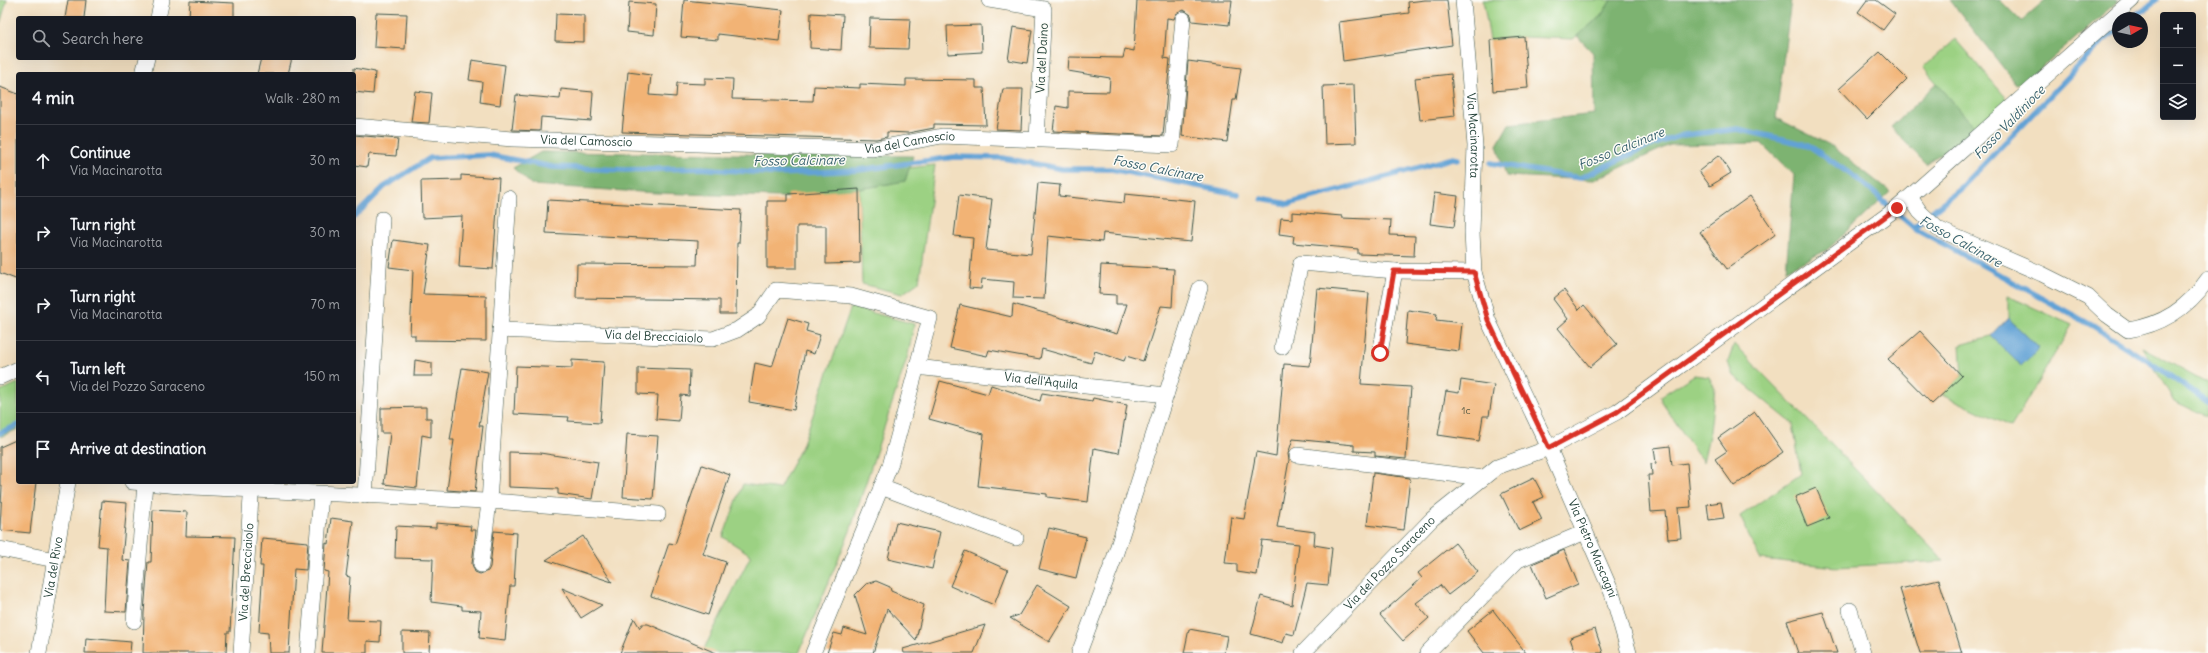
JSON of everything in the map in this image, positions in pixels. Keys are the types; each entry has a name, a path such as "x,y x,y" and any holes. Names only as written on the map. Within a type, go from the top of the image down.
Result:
{"street":[{"path":"158,16 162,0"},
{"name":"Via del Daino","path":"989,0 1044,9 1037,139"},
{"name":"Via Macinarotta","path":"1463,0 1475,146 1472,232 1474,272 1488,320 1549,448"},
{"name":"Via del Pozzo Saraceno","path":"1303,653 1432,519 1483,478 1497,467 1549,448 1617,412 1910,197 2132,0"},
{"name":"Via del Camoscio","path":"356,126 513,139 873,149 942,136 1172,145 1182,19"},
{"path":"144,72 147,60"},
{"path":"1910,197 1920,212 1938,229 2042,274 2088,297 2107,315 2128,330 2148,327 2170,317 2186,303 2208,279"},
{"path":"481,565 489,502 509,198"},
{"path":"365,496 382,219"},
{"path":"1282,347 1301,263 1394,271 1474,272"},
{"path":"1380,353 1394,271"},
{"path":"1080,653 1113,562 1200,288"},
{"name":"Via del Brecciaiolo","path":"500,330 713,339 737,330 758,316 776,290 851,296 930,318 916,367"},
{"path":"813,653 890,466 916,367"},
{"name":"Via dell'Aquila","path":"916,367 1166,395"},
{"path":"0,377 16,370"},
{"name":"Via Pietro Mascagni","path":"1549,448 1612,593 1630,653"},
{"path":"1297,455 1483,478"},
{"name":"Via del Rivo","path":"39,653 68,484"},
{"path":"134,621 138,484"},
{"path":"176,484 251,486 321,494 489,502 658,514"},
{"name":"Via del Brecciaiolo","path":"241,653 251,486"},
{"path":"881,487 1016,538"},
{"path":"308,653 321,494"},
{"path":"1427,653 1518,560 1585,532"},
{"path":"0,549 55,560"},
{"path":"1850,610 1863,653"}],"green space":[{"path":"0,0 7,0 0,24"},
{"path":"1483,0 1611,0 1601,16 1573,39 1524,37 1490,40"},
{"path":"1611,0 1791,0 1776,118 1832,146 1890,192 1827,250 1786,270 1794,175 1761,143 1670,145 1594,180 1506,176 1497,145 1509,124 1594,114 1593,53 1577,36 1601,16"},
{"path":"1950,0 2000,0 2021,21 2045,0 2119,0 2027,81 2016,84"},
{"path":"1955,39 2009,101 1976,129 1923,67"},
{"path":"1937,83 1976,129 1926,164 1891,127"},
{"path":"541,152 913,156 905,181 809,198 656,193 532,185 513,168"},
{"path":"935,165 919,282 902,294 862,284 859,189 905,181 909,168"},
{"path":"2008,296 2072,325 2011,427 1942,394 1962,376 1960,345 1991,336 2021,366 2039,348 2008,318"},
{"path":"851,307 914,324 908,355 850,531 799,653 702,653 751,555 723,537 743,484 779,489 802,446"},
{"path":"1734,344 1944,561 1837,567 1760,559 1740,516 1801,474 1793,424 1732,374 1728,362"},
{"path":"2142,347 2208,383 2208,417 2174,401"},
{"path":"1694,375 1709,377 1715,388 1710,431 1703,462 1663,404 1661,396"},
{"path":"16,384 16,430 0,437 0,391"}],"water":[{"path":"2008,318 2039,348 2021,366 1991,336"}],"building":[{"path":"68,0 86,0 84,16 65,16"},
{"path":"684,0 783,10 779,41 718,34 718,40 681,37"},
{"path":"1137,0 1232,0 1229,25 1192,21 1191,15 1184,10 1176,14 1174,19 1167,18 1164,58 1170,59 1163,136 1053,131 1056,106 1068,108 1068,91 1109,92 1110,78 1068,71 1069,57 1123,58 1125,49 1134,51"},
{"path":"1447,0 1452,45 1343,61 1339,22 1409,13 1408,2"},
{"path":"1867,0 1876,0 1895,14 1883,30 1858,12"},
{"path":"190,1 234,3 234,16 189,16"},
{"path":"629,2 656,4 654,35 627,32"},
{"path":"376,13 407,14 405,49 374,47"},
{"path":"811,13 843,15 841,50 810,48"},
{"path":"556,14 584,15 584,42 555,41"},
{"path":"870,18 910,19 908,49 869,48"},
{"path":"981,25 982,52 948,54 947,26"},
{"path":"1013,27 1032,30 1027,63 1008,60"},
{"path":"1524,37 1528,88 1493,91 1490,40"},
{"path":"1880,52 1907,79 1867,119 1839,89"},
{"path":"260,60 292,60 288,72 258,72"},
{"path":"472,60 505,65 500,105 480,102 482,82 469,80"},
{"path":"1188,61 1241,68 1236,100 1233,100 1227,142 1182,136"},
{"path":"354,68 375,72 373,94 356,92 356,72 354,72"},
{"path":"628,72 651,75 649,95 676,97 677,83 705,84 705,78 733,79 732,99 813,101 814,86 860,88 860,84 906,86 906,79 976,80 976,88 984,88 986,125 934,124 934,128 908,133 887,132 887,137 876,139 622,132"},
{"path":"1451,74 1455,116 1420,120 1415,78"},
{"path":"1354,85 1356,143 1325,144 1323,86"},
{"path":"0,87 16,93 16,279 0,273"},
{"path":"561,89 593,92 591,121 541,117 540,131 512,130 516,95 560,99"},
{"path":"1003,89 1023,89 1021,130 996,129"},
{"path":"415,91 432,93 429,123 411,122"},
{"path":"356,135 398,139 396,156 369,154 367,167 356,165"},
{"path":"1719,155 1731,173 1710,186 1699,171"},
{"path":"461,175 499,178 493,269 459,267 462,216 422,218 421,181 461,180"},
{"path":"1038,183 1060,185 1059,196 1124,203 1125,194 1195,201 1191,242 1103,233 1102,242 1048,236 1044,299 1013,298 1014,282 982,279 981,289 969,288 973,238 954,236 959,195 992,199 986,250 1031,254"},
{"path":"859,189 860,263 826,264 826,226 797,226 797,268 767,268 767,201 788,201 788,194"},
{"path":"1434,193 1458,196 1454,227 1430,224"},
{"path":"1750,196 1776,234 1727,269 1700,232"},
{"path":"548,200 741,210 739,243 737,243 736,314 720,314 720,300 576,298 577,264 697,265 698,241 546,233"},
{"path":"1292,212 1342,216 1342,218 1391,220 1390,235 1415,236 1414,256 1358,254 1358,249 1293,243 1294,236 1279,234 1281,218 1292,219"},
{"path":"393,240 430,245 423,294 486,296 486,341 415,340 415,335 410,335 413,270 389,267"},
{"path":"1101,265 1174,269 1172,307 1161,306 1143,361 1126,356 1124,361 1095,351 1091,363 1042,349 1040,359 989,350 987,356 950,348 960,305 1012,317 1013,304 1117,334 1127,304 1116,304 1116,295 1099,294"},
{"path":"1317,288 1369,293 1361,384 1411,387 1406,459 1375,456 1375,452 1354,451 1354,445 1293,439 1288,454 1289,460 1277,527 1315,532 1314,545 1332,548 1328,585 1307,583 1294,635 1286,633 1283,643 1251,634 1261,596 1292,605 1299,544 1262,540 1257,575 1237,572 1237,564 1225,563 1231,517 1244,519 1256,452 1276,456 1284,364 1310,366"},
{"path":"1564,290 1579,310 1584,305 1617,344 1590,367 1558,328 1568,319 1553,299"},
{"path":"1408,310 1437,314 1436,320 1462,323 1459,351 1405,344"},
{"path":"788,318 808,324 806,331 820,335 814,354 805,351 794,410 749,402 755,363 772,367"},
{"path":"1920,331 1962,376 1932,404 1888,359"},
{"path":"415,360 432,363 432,376 414,376"},
{"path":"572,360 604,362 600,423 568,421 569,417 514,414 516,366 572,368"},
{"path":"462,368 488,372 479,426 483,426 475,492 447,490 454,440 450,440"},
{"path":"638,368 690,370 689,396 681,395 679,421 656,419 658,395 638,394"},
{"path":"1461,380 1494,385 1489,416 1483,416 1479,441 1438,435 1446,391 1459,393"},
{"path":"940,381 988,394 991,385 1040,401 1042,393 1092,401 1093,398 1127,405 1119,453 1094,448 1088,502 1047,497 1047,494 978,486 984,434 929,419"},
{"path":"426,407 426,418 431,418 431,437 422,435 417,488 384,484 390,433 381,433 381,408"},
{"path":"1755,412 1783,452 1734,486 1715,459 1727,451 1718,438"},
{"path":"627,434 658,436 653,499 623,497"},
{"path":"16,440 16,484 36,484 30,533 0,530 2,485 0,485 0,447"},
{"path":"1670,446 1672,465 1687,463 1691,507 1678,508 1681,538 1668,539 1665,511 1651,512 1648,475 1652,475 1651,464 1656,463 1654,448"},
{"path":"509,452 540,453 598,462 592,499 558,494 558,489 509,487"},
{"path":"702,465 730,475 703,554 726,562 708,615 651,596 669,543 675,544"},
{"path":"1373,473 1410,478 1404,530 1367,525"},
{"path":"1534,478 1544,497 1533,502 1542,520 1519,531 1501,494"},
{"path":"1816,488 1829,518 1807,527 1795,497"},
{"path":"102,501 127,503 122,560 130,561 126,612 104,611 107,547 98,546"},
{"path":"1721,502 1724,518 1709,520 1707,504"},
{"path":"153,510 187,512 186,536 235,537 230,632 227,632 226,653 143,653 144,613 148,562 151,562"},
{"path":"331,518 353,521 346,576 350,577 347,620 381,621 380,642 367,641 367,653 322,653 328,572 324,571 326,543 328,544"},
{"path":"896,522 940,532 932,569 888,559"},
{"path":"436,523 471,526 470,530 476,530 472,564 475,572 480,574 488,571 490,567 494,531 517,533 514,586 510,586 505,641 479,638 481,611 462,610 462,606 431,602 433,559 395,558 396,526 436,528"},
{"path":"1049,528 1086,537 1076,578 1039,569"},
{"path":"583,536 612,582 546,560"},
{"path":"262,538 308,542 306,570 294,569 289,653 269,653 268,633 259,632 263,566 260,566"},
{"path":"1455,543 1478,572 1448,595 1440,585 1416,603 1429,618 1403,641 1380,615 1422,578 1418,573"},
{"path":"1564,550 1578,584 1546,598 1532,564"},
{"path":"965,551 1008,570 994,605 950,586"},
{"path":"1939,580 1962,653 1920,653 1900,589"},
{"path":"876,581 890,587 891,591 924,605 916,640 887,609 873,653 827,653 834,633 842,635 844,628 867,635 855,595 866,584"},
{"path":"1037,585 1071,606 1049,642 1010,618 1019,615"},
{"path":"562,588 602,605 581,618"},
{"path":"1493,610 1526,653 1484,653 1467,631"},
{"path":"1823,612 1837,653 1798,653 1787,621"},
{"path":"634,618 640,628 642,624 648,624 716,653 620,653"},
{"path":"985,625 974,653 904,653 903,649"},
{"path":"1189,629 1227,636 1224,653 1184,653"},
{"path":"1595,629 1603,653 1575,653 1570,638"},
{"path":"402,632 430,633 429,653 402,653"},
{"path":"86,638 131,642 130,653 85,653"}],"waterway":[{"name":"Fosso Valdinioce","path":"2141,12 2157,0"},
{"name":"Fosso Valdinioce","path":"1913,227 1961,188 2103,41 2112,34"},
{"name":"Fosso Calcinare","path":"1491,163 1580,178 1646,147 1683,135 1738,129 1808,145 1859,180 1913,227 2093,326 2163,371 2208,403"},
{"name":"Fosso Calcinare","path":"356,215 384,187 430,158 489,155 553,167 625,170 701,168 779,174 859,170 954,157 1003,158 1062,169 1111,169 1238,194"},
{"name":"Fosso Calcinare","path":"1262,199 1288,204 1453,158 1458,159"},
{"name":"Fosso Calcinare","path":"0,433 16,426"}],"route":[{"path":"1380,353 1394,271 1474,272 1488,320 1549,448 1617,412 1897,208"}]}
